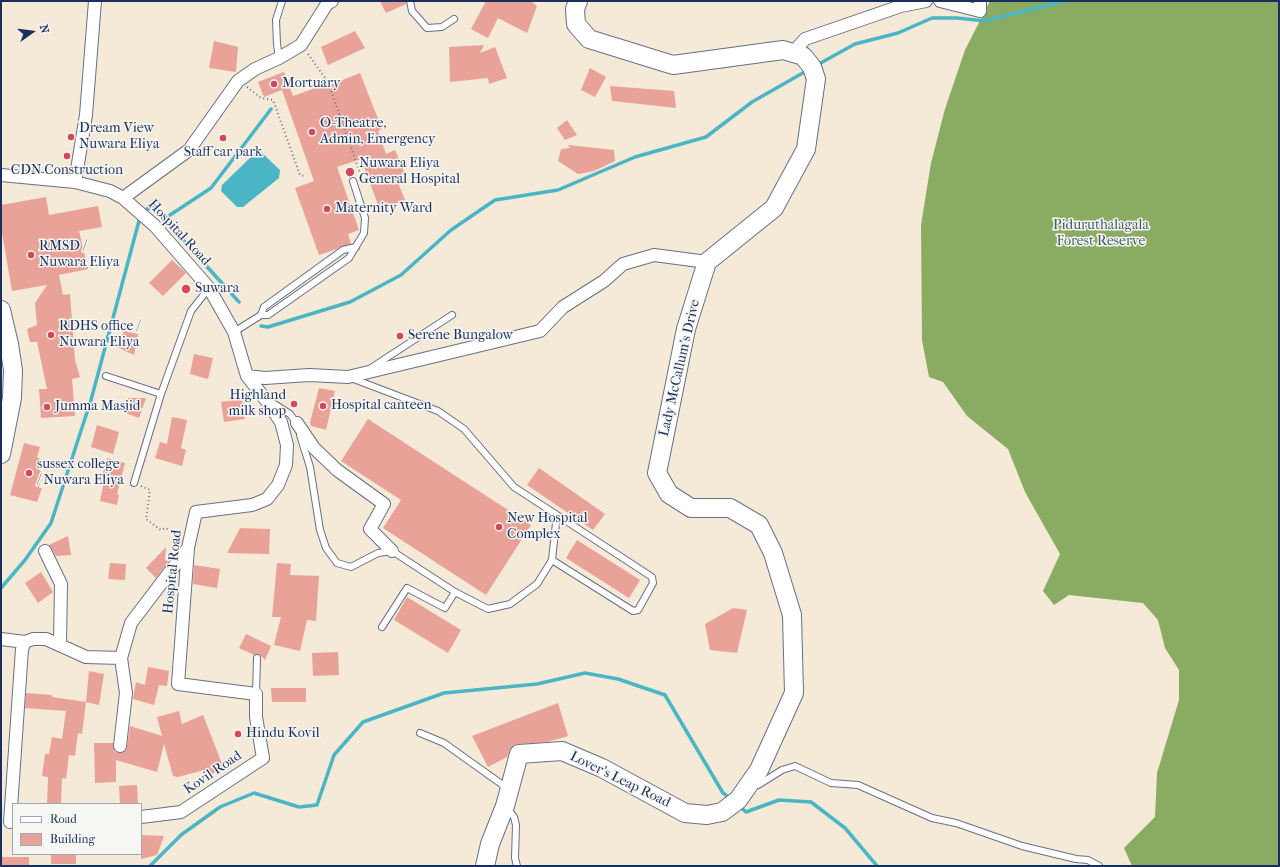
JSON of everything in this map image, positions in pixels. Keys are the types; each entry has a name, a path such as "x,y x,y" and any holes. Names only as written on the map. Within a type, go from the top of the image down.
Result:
{"main road":[{"path":"578,1 575,9 576,24 589,39 673,65 783,50 798,55 812,67 816,79 806,149 774,208 707,262"},
{"name":"Lady McCallum's Drive","path":"707,262 686,329 657,473 669,494 691,508 730,508 759,525 773,553 792,615 794,694 759,770 751,782"},
{"path":"1,310 13,370 12,398 1,454"},
{"name":"Lover's Leap Road","path":"485,866 490,844 507,797 520,754 562,751 602,768 685,813 707,815 722,812 738,800 751,782"}],"street":[{"path":"75,182 86,115 95,1"},
{"path":"123,198 189,150 238,81 255,69 279,58 301,45 327,4 332,1"},
{"path":"798,55 805,39 901,6 926,1"},
{"path":"940,1 980,11 980,1"},
{"name":"Hospital Road","path":"1,174 75,182 110,191 123,198 139,211 155,226 209,288 234,332 247,376 281,422 287,445 286,465 278,485 266,499 252,505 196,512 189,544 178,684 256,694"},
{"path":"247,376 265,378 309,375 348,377 540,331 563,307 604,281 623,264 654,255 707,262"},
{"path":"297,423 314,448 338,470 384,504 370,529 392,552"},
{"path":"120,746 126,693 121,658 131,623 189,544"},
{"path":"44,551 61,584 60,645"},
{"path":"1,639 25,642 33,639 46,639 86,657 121,658"},
{"path":"8,822 22,649 25,642"},
{"name":"Kovil Road","path":"142,816 181,812 263,758 256,717 256,694"}],"lane":[{"path":"279,58 276,20 282,1"},
{"path":"410,1 412,11 426,28 442,27 454,19"},
{"path":"234,332 261,315 268,315 349,258 364,234 365,218 353,182"},
{"path":"261,315 264,307 344,250 356,247"},
{"path":"134,483 162,394 191,311 209,288"},
{"path":"362,374 452,315"},
{"path":"106,376 162,394"},
{"path":"348,377 438,411 464,429 514,487 652,577 653,583 638,610 633,611 552,560"},
{"path":"266,400 290,414 297,423 310,467 320,530 326,548 337,563 351,567 378,553 392,552 454,592 488,609 510,604 537,584 552,560 556,523 555,514"},
{"path":"382,628 407,588 445,608 454,592"},
{"path":"256,658 256,694"},
{"path":"420,733 444,743 507,797 516,825 515,858 517,866"},
{"path":"751,782 758,785 782,770 795,766 831,783 858,785 932,818 956,823 1022,846 1076,859 1088,860 1099,866"}],"path":[{"path":"301,45 328,82 362,179 353,182"},
{"path":"238,81 261,98 273,100 300,175 305,176"},
{"path":"134,483 150,490 146,519 161,530 165,528 189,544"}],"green space":[{"name":"Piduruthalagala Forest Reserve","path":"990,1 1279,1 1279,866 1132,866 1124,848 1155,817 1157,773 1179,700 1179,670 1165,648 1158,620 1143,603 1069,595 1054,605 1043,591 1060,554 1025,492 1008,449 967,416 943,382 929,377 922,340 921,225 931,163 945,109 965,50"}],"water":[{"path":"255,153 262,153 280,170 279,178 243,207 237,207 221,191 222,185"}],"building":[{"path":"380,1 406,1 406,4 386,13"},
{"path":"486,1 531,1 537,6 527,33 498,18 488,38 471,29"},
{"path":"355,31 365,48 328,65 321,47"},
{"path":"214,41 238,47 236,72 209,68"},
{"path":"484,45 480,53 495,47 507,78 489,84 488,78 450,82 449,47"},
{"path":"590,68 606,77 595,97 581,90"},
{"path":"284,72 293,96 324,85 325,87 360,73 382,129 378,131 386,154 395,150 405,174 396,178 405,200 380,210 361,159 337,167 359,230 348,234 351,244 319,255 295,188 314,181 282,90 264,97 258,82"},
{"path":"610,86 674,91 676,108 612,101"},
{"path":"567,120 577,135 565,140 557,128"},
{"path":"568,145 614,150 615,161 594,171 578,174 558,161 561,149 570,148"},
{"path":"46,197 49,215 98,206 102,227 79,231 88,269 59,275 63,295 70,294 75,360 80,377 72,379 75,416 41,418 39,389 47,389 37,342 30,342 27,329 37,325 35,303 47,285 12,291 1,227 1,205"},
{"path":"172,260 186,273 163,296 149,283"},
{"path":"124,331 138,334 134,355 117,347"},
{"path":"194,354 213,358 208,379 190,374"},
{"name":"Hospital canteen","path":"319,388 335,391 326,430 311,426 310,422"},
{"path":"128,398 146,398 139,418 123,412"},
{"path":"242,399 245,419 224,422 221,402"},
{"path":"172,417 187,420 181,448 186,450 182,466 155,458 160,442 167,444"},
{"name":"New Hospital Complex","path":"368,419 531,525 486,595 383,528 401,500 341,461"},
{"path":"97,425 119,432 113,454 91,447"},
{"name":"sussex college / Nuwara Eliya","path":"24,443 40,447 37,457 41,460 38,468 42,473 39,488 42,488 37,502 10,495"},
{"path":"107,458 125,463 117,494 119,495 117,505 100,501 104,481 101,480"},
{"path":"539,468 605,514 593,530 527,485"},
{"path":"240,528 270,529 269,554 227,553"},
{"path":"68,536 71,555 56,556 49,545"},
{"path":"577,540 640,580 629,598 566,558"},
{"path":"166,547 165,560 169,561 156,578 146,568"},
{"path":"110,563 126,564 125,580 108,579"},
{"path":"277,563 291,564 290,575 319,576 316,621 307,620 300,651 274,645 281,617 272,617"},
{"path":"194,565 220,569 217,588 193,584"},
{"path":"41,572 53,592 38,603 25,583"},
{"path":"407,597 461,630 448,653 394,620"},
{"path":"733,608 747,610 737,653 710,650 705,624"},
{"path":"246,634 271,646 265,660 259,654 254,655 239,648"},
{"path":"338,652 339,675 313,676 312,653"},
{"path":"148,667 169,671 167,686 159,685 154,705 133,699 136,682 145,685"},
{"path":"89,671 104,674 99,705 86,702"},
{"path":"271,688 306,688 306,702 272,702"},
{"path":"26,693 52,695 52,697 86,702 82,734 78,733 75,756 69,755 66,779 62,778 61,803 47,803 48,777 42,776 45,754 49,754 52,737 62,739 66,711 25,708"},
{"path":"558,703 568,736 547,742 518,744 512,746 507,757 488,767 472,736"},
{"path":"179,711 182,724 203,715 224,769 206,776 204,770 178,777 173,776 164,744 157,772 116,760 116,782 95,783 94,743 113,743 115,752 123,753 127,747 130,726 162,736 157,717"},
{"path":"137,785 138,803 120,803 119,786"},
{"path":"142,835 164,836 157,855 141,859"},
{"path":"51,855 76,855 76,864 51,864"},
{"path":"1,857 29,857 29,866 1,866"}],"waterway":[{"path":"817,65 855,44 898,33 932,18 957,18 985,21 1065,1"},
{"path":"261,326 268,327 350,302 401,275 451,230 495,200 558,190 635,157 706,137 752,102 808,70"},
{"path":"164,219 211,188 271,109"},
{"path":"1,588 25,560 51,523 91,400 139,221 147,209 153,207 239,302"},
{"path":"150,866 181,835 220,807 254,793 299,807 317,805 334,755 363,722 444,693 537,684 585,673 618,679 665,695 723,793 730,798"},
{"path":"739,806 746,812 779,800 811,802 845,828 877,866"}],"place":[{"name":"Mortuary","path":"274,84"},
{"name":"O-Theatre, Admin, Emergency","path":"312,132"},
{"name":"Dream View Nuwara Eliya","path":"71,137"},
{"name":"Staff car park","path":"223,138"},
{"name":"CDN Construction","path":"67,156"},
{"name":"Nuwara Eliya General Hospital","path":"350,172"},
{"name":"Maternity Ward","path":"327,209"},
{"name":"RMSD / Nuwara Eliya","path":"31,255"},
{"name":"Suwara","path":"186,289"},
{"name":"RDHS office / Nuwara Eliya","path":"51,335"},
{"name":"Serene Bungalow","path":"400,336"},
{"name":"Highland milk shop","path":"294,404"},
{"name":"Hospital canteen","path":"323,406"},
{"name":"Jumma Masjid","path":"47,407"},
{"name":"sussex college / Nuwara Eliya","path":"29,473"},
{"name":"New Hospital Complex","path":"499,527"},
{"name":"Hindu Kovil","path":"238,734"}]}
